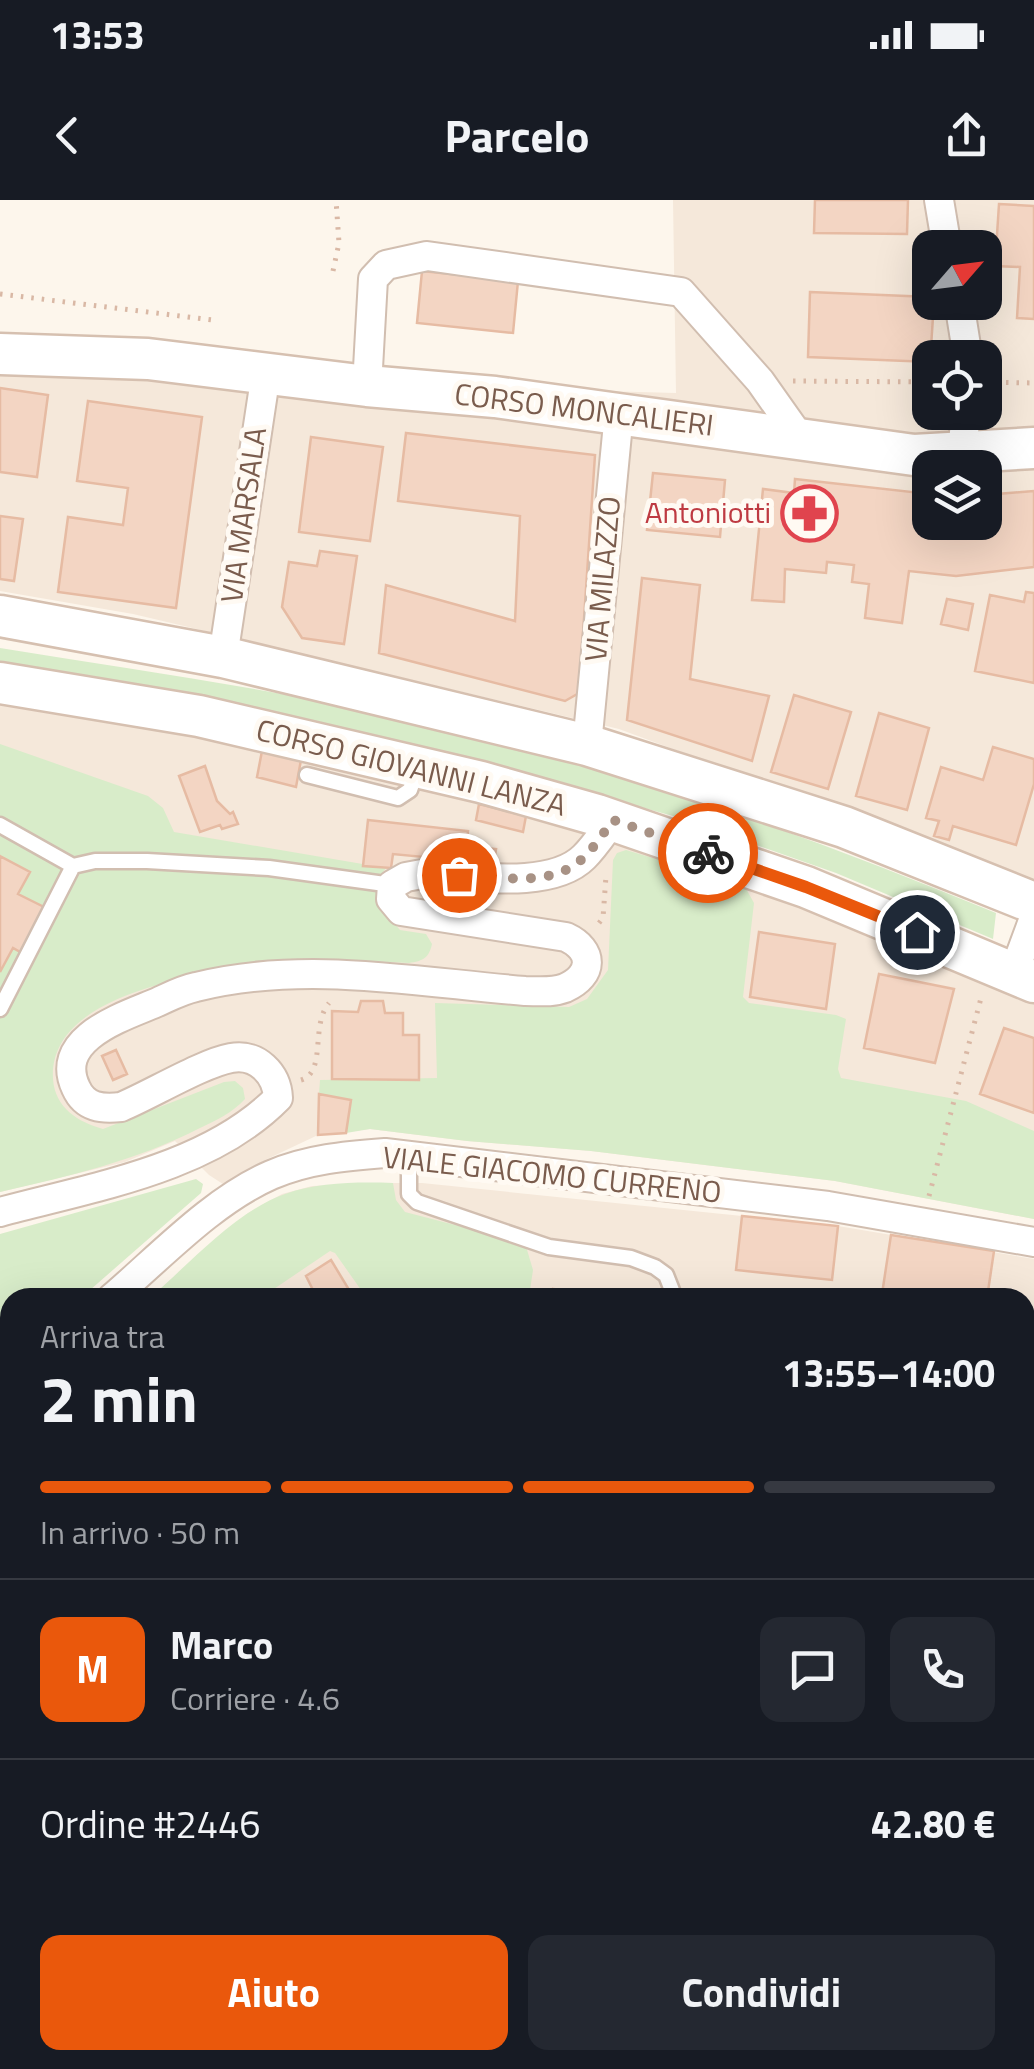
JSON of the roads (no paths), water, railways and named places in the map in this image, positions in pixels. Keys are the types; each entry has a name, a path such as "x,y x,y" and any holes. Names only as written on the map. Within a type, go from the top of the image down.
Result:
{"street":[{"path":"939,200 944,230"},
{"path":"367,386 373,279 386,265 426,256 681,292 760,381 801,439"},
{"name":"CORSO MONCALIERI","path":"0,354 148,359 494,397 912,455"},
{"name":"VIA MARSALA","path":"224,657 266,373"},
{"name":"VIA MILAZZO","path":"587,746 619,413"},
{"name":"CORSO MONCALIERI","path":"1002,450 1034,448"},
{"name":"CORSO GIOVANNI LANZA","path":"0,616 224,657 587,746 844,827 1034,903"},
{"name":"CORSO GIOVANNI LANZA","path":"0,683 199,716 418,767 613,820 806,887 1013,972"},
{"path":"0,1212 124,1178 205,1148 266,1111 278,1098 278,1084 270,1071 255,1061 232,1057 121,1107 101,1109 83,1100 73,1079 73,1057 81,1042 107,1023 194,987 280,975 372,976 555,991 578,980 586,968 582,944 566,936 401,911 391,899 392,885 422,874 534,878 556,874 582,860 613,820"},
{"path":"1013,972 1034,918"},
{"name":"VIALE GIACOMO CURRENO","path":"124,1288 223,1203 271,1175 326,1158 385,1153 828,1206 1034,1242"}],"lane":[{"path":"307,776 398,798 410,790 418,767"},
{"path":"0,825 74,866 95,861 130,861 269,868 392,885"},
{"path":"0,1008 74,866"},
{"path":"410,1156 409,1194 417,1202 549,1247 631,1258 655,1266 666,1275 671,1288"}],"place":[{"name":"Antoniotti","path":"810,513"}]}
